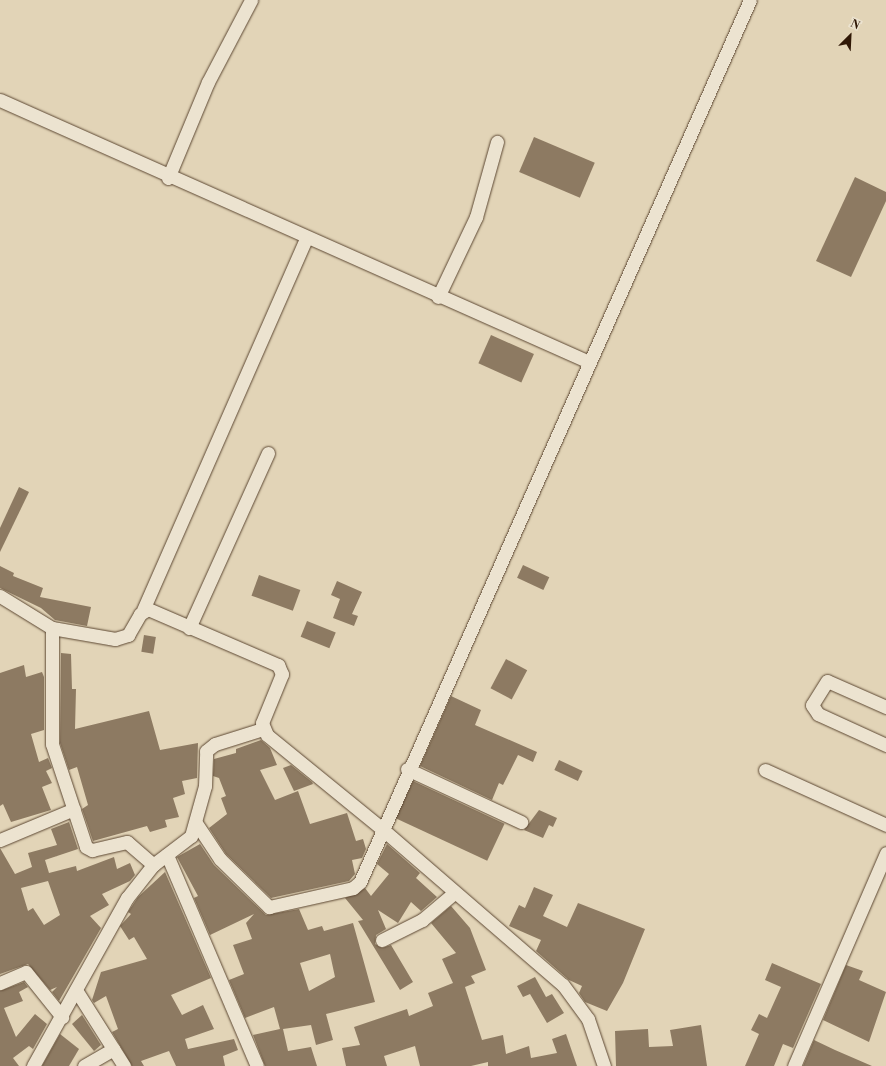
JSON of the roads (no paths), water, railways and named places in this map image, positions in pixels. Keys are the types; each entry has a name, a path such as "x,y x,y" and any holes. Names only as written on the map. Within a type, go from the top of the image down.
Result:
{"street":[{"path":"168,178 208,82 251,0"},
{"path":"196,823 220,859 269,907 357,886 407,769 750,0"},
{"path":"0,100 306,240 589,362"},
{"path":"438,297 476,217 497,142"},
{"path":"0,596 52,628 123,637 143,610 306,240"},
{"path":"189,628 268,453"},
{"path":"143,610 152,611 281,667 282,674 264,714 263,728"},
{"path":"52,628 50,729 88,850 127,842 153,865"},
{"path":"886,707 827,681 812,705 818,714 886,745"},
{"path":"33,1066 62,1017 127,898 153,865 191,836 196,823 207,777 206,751 215,744 263,728"},
{"path":"263,728 381,828 574,997 588,1019 604,1066"},
{"path":"407,769 521,822"},
{"path":"765,770 886,825"},
{"path":"0,840 74,809"},
{"path":"794,1066 886,853"},
{"path":"167,855 257,1066"},
{"path":"382,940 422,920 454,893"},
{"path":"0,983 26,972 62,1017"},
{"path":"76,990 124,1066"},
{"path":"84,1066 113,1049"}]}
